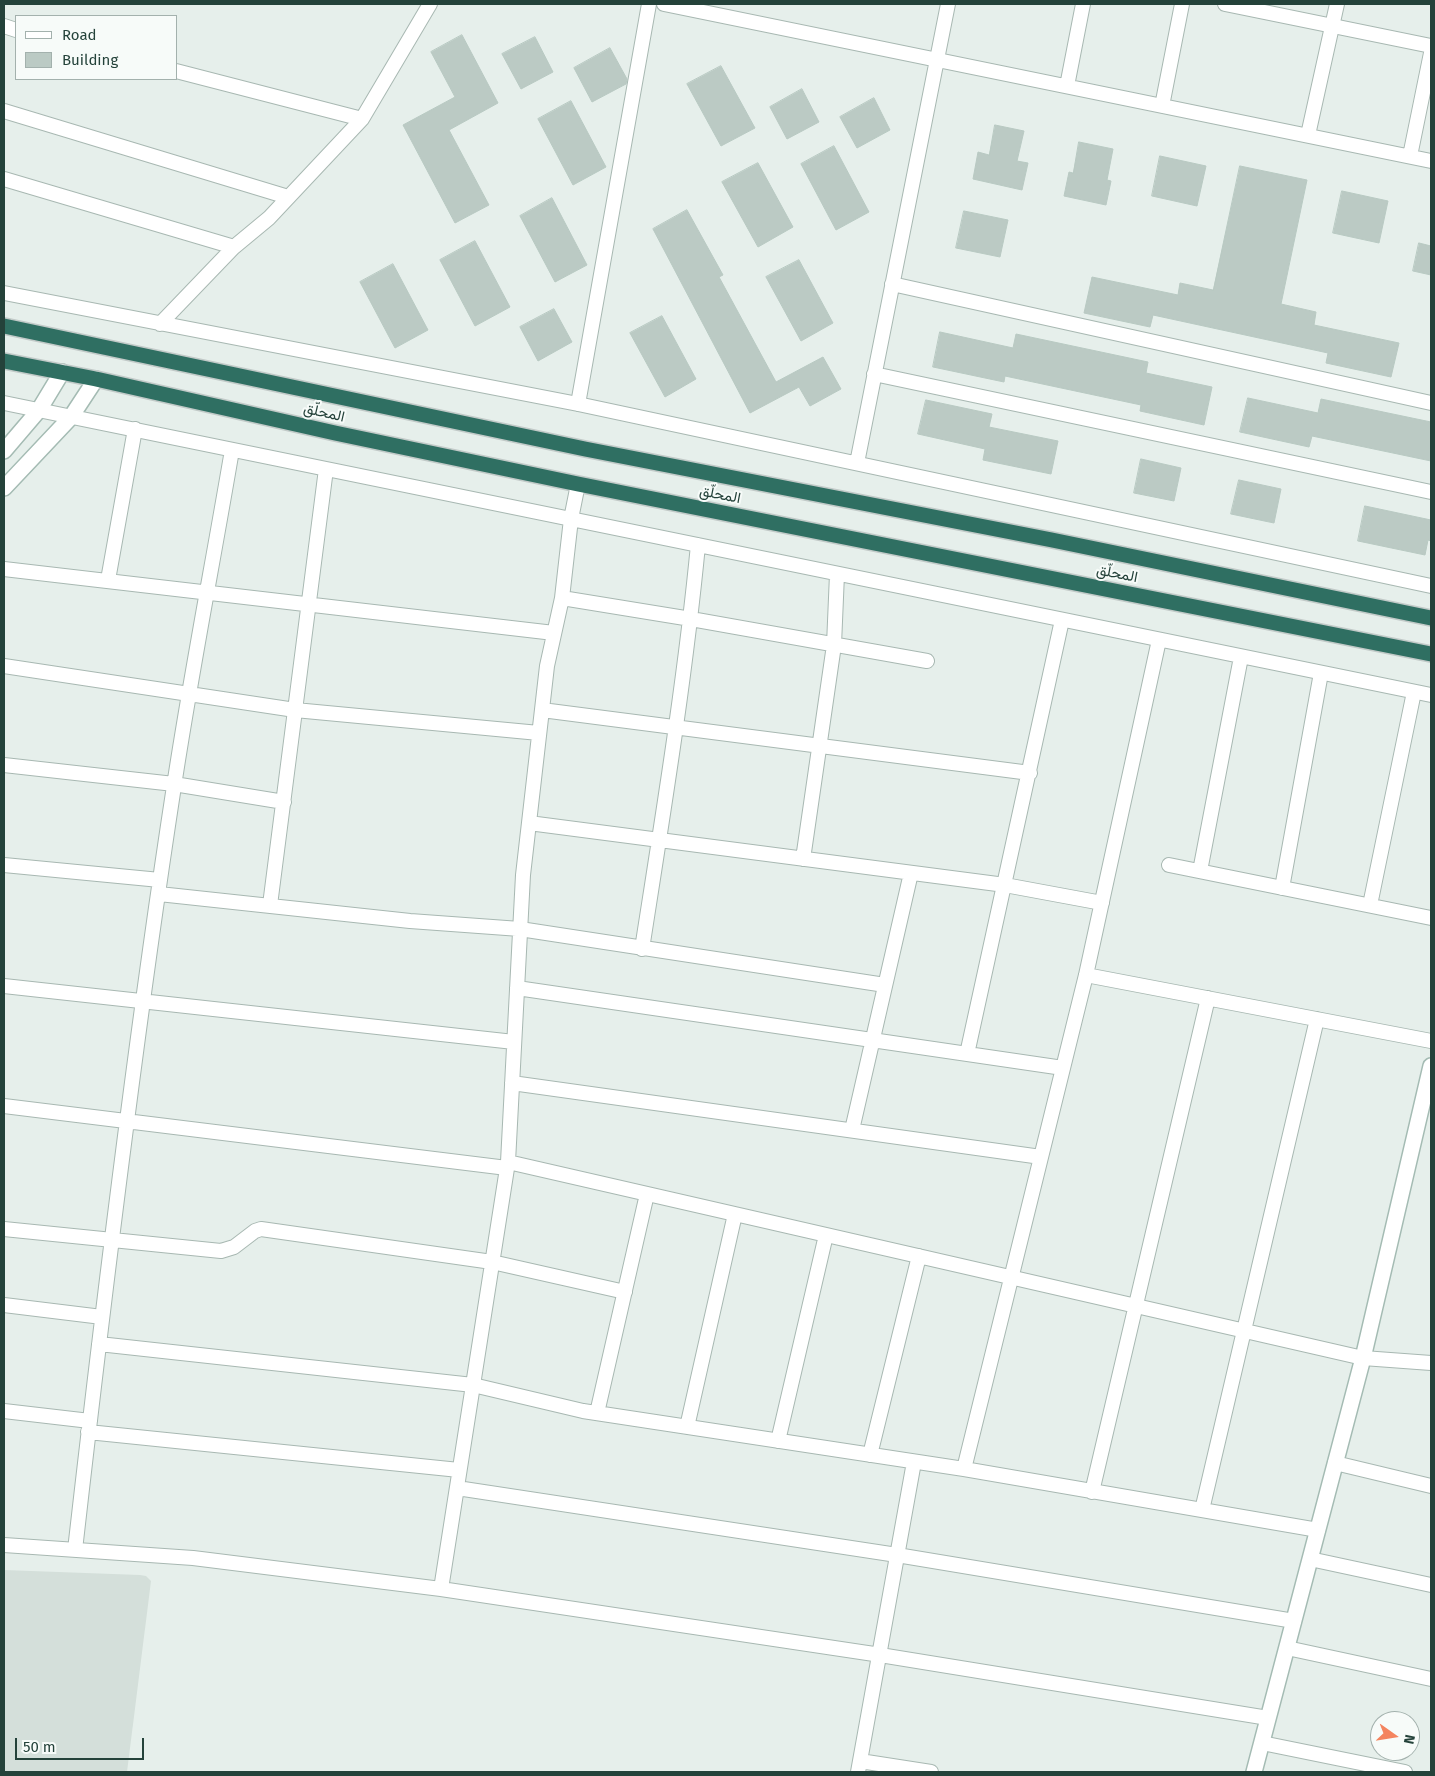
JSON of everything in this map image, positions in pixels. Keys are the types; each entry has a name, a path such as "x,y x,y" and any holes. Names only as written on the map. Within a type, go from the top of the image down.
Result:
{"highway":[{"name":"المحلّق","path":"4,326 585,449 1052,540 1431,618"},
{"name":"المحلّق","path":"4,361 96,379 335,433 578,484 1431,654"}],"street":[{"path":"160,324 234,248 269,218 362,119 430,4"},
{"path":"578,404 650,4"},
{"path":"664,4 1431,161"},
{"path":"858,463 948,4"},
{"path":"1068,86 1083,4"},
{"path":"1162,106 1182,4"},
{"path":"1225,4 1431,46"},
{"path":"1308,136 1337,4"},
{"path":"1410,156 1431,53"},
{"path":"178,72 362,119"},
{"path":"4,111 288,197"},
{"path":"4,178 234,248"},
{"path":"892,284 1431,403"},
{"path":"4,293 578,404 1431,586"},
{"path":"4,450 39,410 62,372"},
{"path":"874,374 1431,492"},
{"path":"4,488 70,417 96,379"},
{"path":"4,403 1431,696"},
{"path":"108,580 135,429"},
{"path":"75,1550 102,1317 174,784 232,450"},
{"path":"270,905 326,469"},
{"path":"441,1589 507,1165 523,875 547,666 562,598 571,519 578,484"},
{"path":"642,949 691,619 698,545"},
{"path":"4,569 207,591 308,606 554,634"},
{"path":"803,859 834,645 837,574"},
{"path":"562,598 927,661"},
{"path":"967,1054 1062,620"},
{"path":"964,1470 1086,975 1159,640"},
{"path":"1200,871 1242,657"},
{"path":"4,666 295,710 539,733"},
{"path":"1282,888 1321,673"},
{"path":"1370,905 1414,692"},
{"path":"542,710 1030,773"},
{"path":"4,765 174,784 284,802"},
{"path":"529,823 1005,885 1102,903"},
{"path":"4,865 270,905 410,921 520,929 885,985"},
{"path":"1169,865 1431,918"},
{"path":"852,1130 911,873"},
{"path":"1086,975 1431,1041"},
{"path":"4,986 514,1042"},
{"path":"517,988 1063,1068"},
{"path":"1092,1492 1208,998"},
{"path":"1202,1510 1317,1019"},
{"path":"1254,1772 1363,1358 1431,1066"},
{"path":"512,1082 1041,1157"},
{"path":"4,1106 507,1165 736,1214 1363,1358 1431,1363"},
{"path":"597,1413 647,1194"},
{"path":"688,1427 736,1214"},
{"path":"4,1229 221,1251 234,1248 254,1231 261,1229 492,1262 624,1292"},
{"path":"778,1441 826,1235"},
{"path":"870,1455 919,1256"},
{"path":"4,1305 102,1317"},
{"path":"99,1344 473,1385 597,1413 964,1470 1318,1530"},
{"path":"4,1411 89,1427 459,1470"},
{"path":"914,1462 859,1766 931,1772"},
{"path":"1335,1464 1431,1486"},
{"path":"457,1488 897,1555 1294,1621"},
{"path":"4,1546 193,1558 441,1589 879,1655 1268,1718"},
{"path":"1310,1559 1431,1585"},
{"path":"1287,1648 1431,1679"},
{"path":"1262,1743 1405,1772"}],"shaded area":[{"path":"4,1570 140,1575 146,1576 151,1581 127,1772 4,1772"}],"building":[{"path":"462,35 498,103 449,130 489,205 455,223 403,125 455,97 431,52"},
{"path":"535,37 553,72 521,89 502,54"},
{"path":"610,48 627,79 626,84 592,102 574,68"},
{"path":"721,66 755,128 721,146 687,84"},
{"path":"802,89 819,122 787,139 770,107"},
{"path":"874,98 890,130 857,148 840,117"},
{"path":"571,101 606,167 573,185 538,119"},
{"path":"995,125 1024,131 1017,161 1028,163 1022,190 973,179 978,152 989,155"},
{"path":"1079,142 1113,149 1107,180 1111,181 1106,205 1064,196 1069,172 1073,173"},
{"path":"834,146 869,212 836,230 801,164"},
{"path":"1160,156 1206,166 1197,206 1152,196"},
{"path":"758,163 793,227 758,247 722,182"},
{"path":"1240,166 1307,180 1281,304 1316,312 1314,325 1399,343 1391,377 1326,363 1328,353 1153,315 1150,327 1084,313 1092,277 1178,295 1180,283 1213,290"},
{"path":"1342,191 1388,201 1379,243 1333,233"},
{"path":"552,198 587,265 555,282 520,216"},
{"path":"687,210 723,275 719,277 776,382 823,357 841,389 810,406 799,387 750,413 653,229"},
{"path":"964,211 1008,220 1000,257 956,248"},
{"path":"475,241 510,307 475,326 440,260"},
{"path":"1419,243 1431,246 1431,275 1413,271"},
{"path":"799,260 833,323 801,341 766,277"},
{"path":"393,264 428,330 395,348 360,282"},
{"path":"554,309 572,342 538,361 520,327"},
{"path":"662,316 696,379 665,397 630,333"},
{"path":"940,332 1013,348 1016,334 1148,362 1146,373 1212,387 1204,425 1140,411 1141,405 1005,376 1004,382 933,367"},
{"path":"1248,398 1318,413 1321,399 1431,422 1431,461 1312,436 1309,447 1240,432"},
{"path":"926,400 992,414 989,427 1058,441 1051,474 983,460 985,449 918,434"},
{"path":"1141,459 1181,468 1174,501 1134,493"},
{"path":"1239,480 1281,489 1274,523 1231,514"},
{"path":"1365,506 1431,520 1431,541 1428,540 1425,555 1358,541"}]}
